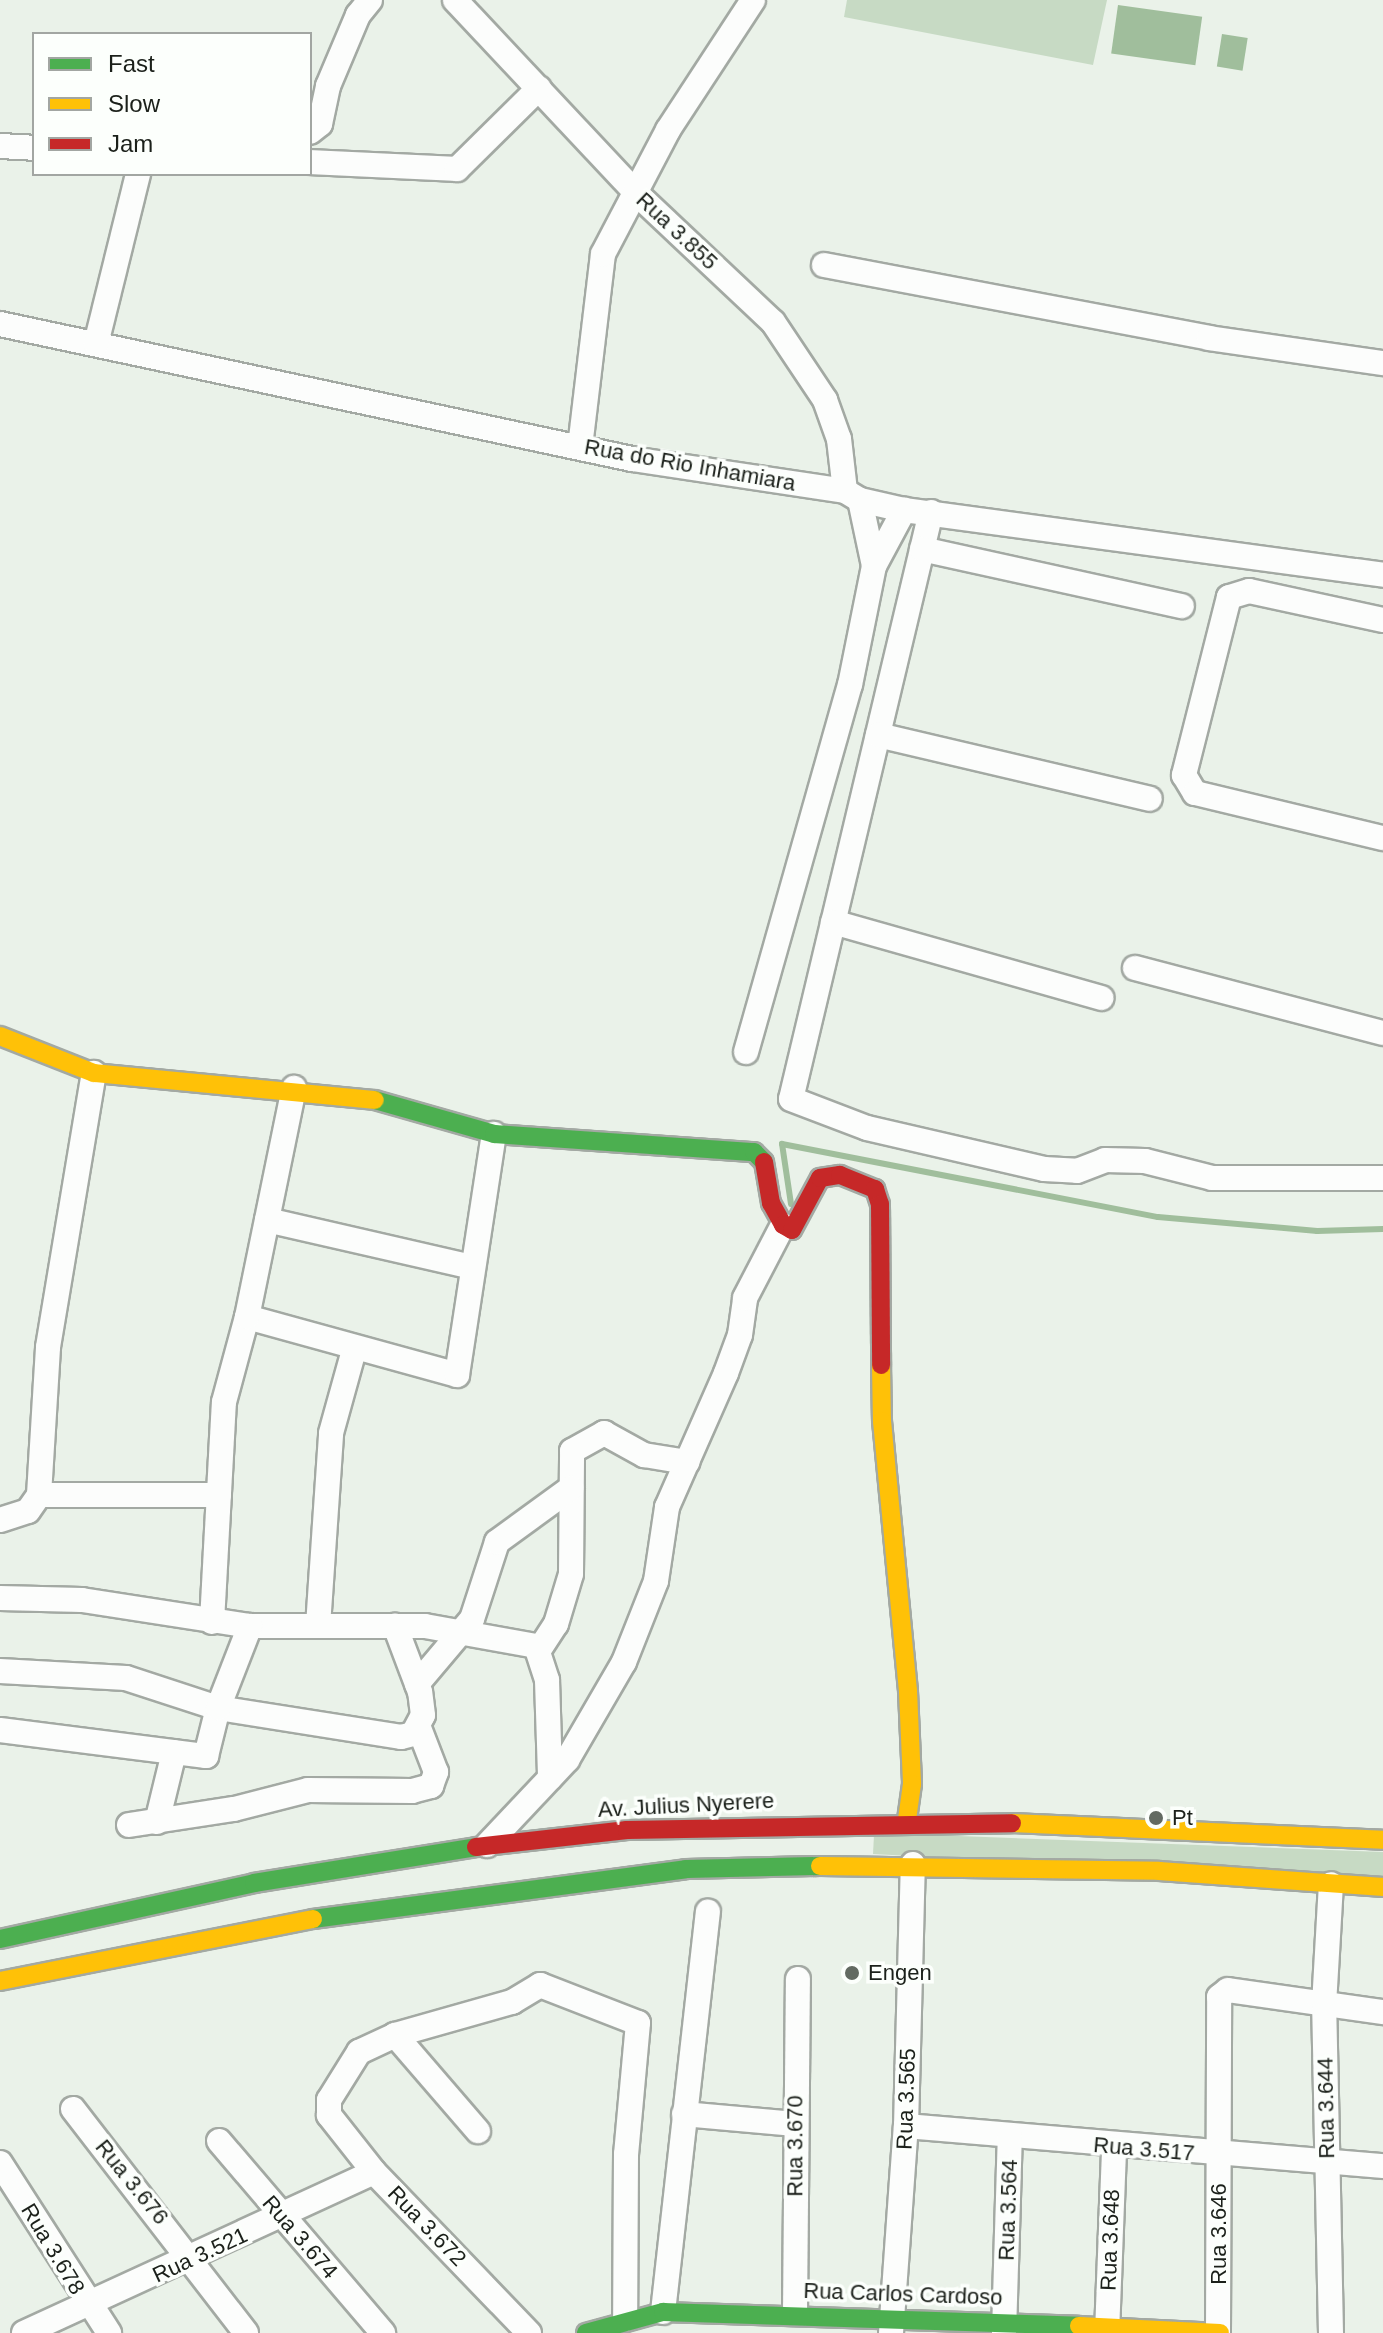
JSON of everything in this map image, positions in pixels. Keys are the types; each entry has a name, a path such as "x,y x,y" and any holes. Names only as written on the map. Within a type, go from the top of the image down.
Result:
{"main road":[{"path":"1,1040 94,1073 235,1088 294,1088 366,1097 494,1134 754,1152 766,1164 771,1203 783,1225 792,1230 800,1223 820,1178 840,1175 864,1182 875,1189 880,1204 882,1421 908,1691 912,1784 907,1820"},
{"path":"866,1820 868,1863"},
{"name":"Av. Julius Nyerere","path":"0,1939 254,1883 487,1845 627,1830 907,1820 1383,1840"},
{"path":"0,1981 266,1926 498,1891 686,1869 913,1864 1159,1871 1383,1887"},
{"name":"Rua Carlos Cardoso","path":"586,2333 625,2319 663,2312 795,2313 893,2325 1219,2333"}],"street":[{"path":"312,130 320,124 328,86 358,15 370,0"},
{"name":"Rua 3.855","path":"455,0 638,195 773,322 800,357 825,400 839,439 852,496 874,566"},
{"path":"580,447 603,254 638,195 668,130 753,0"},
{"path":"312,162 457,169 539,88"},
{"path":"0,146 32,148"},
{"path":"96,344 138,176"},
{"path":"824,265 1209,338 1383,363"},
{"name":"Rua do Rio Inhamiara","path":"0,324 580,447 852,496 904,510 1383,575"},
{"path":"746,1052 850,685 874,566 904,510"},
{"path":"931,512 792,1100 867,1128 1044,1169 1077,1171 1105,1160 1145,1161 1212,1178 1383,1178"},
{"path":"922,549 1182,606"},
{"path":"1383,620 1249,591 1229,597 1184,775 1195,793 1383,838"},
{"path":"878,735 1150,799"},
{"path":"833,922 1101,998"},
{"path":"1135,968 1383,1033"},
{"path":"0,1520 28,1511 39,1495 48,1347 94,1073"},
{"path":"212,1622 224,1402 247,1317 294,1088"},
{"path":"247,1317 354,1350 457,1375 494,1134"},
{"path":"267,1220 473,1267"},
{"path":"487,1845 567,1760 624,1662 656,1581 667,1507 740,1335 745,1298 783,1225"},
{"path":"318,1626 331,1433 354,1350"},
{"path":"550,1778 547,1680 539,1650 556,1624 571,1574 572,1451 604,1433 644,1455 687,1462"},
{"path":"417,1684 475,1613 497,1542 571,1488"},
{"path":"39,1495 219,1495"},
{"path":"0,1598 82,1600 250,1626 395,1626 460,1632 539,1650"},
{"path":"0,1730 174,1752 209,1753 218,1708 250,1626"},
{"path":"129,1825 157,1822 308,1790 412,1791 431,1786 436,1772 419,1728 423,1715 417,1684 395,1626"},
{"path":"0,1671 126,1678 218,1708 401,1737 419,1728"},
{"path":"157,1822 174,1752"},
{"name":"Rua 3.565","path":"893,2325 906,2126 913,1864"},
{"name":"Rua 3.644","path":"1331,1884 1324,2005 1331,2333"},
{"path":"663,2312 708,1912"},
{"name":"Rua 3.670","path":"795,2313 798,1979"},
{"path":"478,2131 395,2035 512,2002 540,1985 638,2023 626,2154 625,2319"},
{"name":"Rua 3.646","path":"1219,2333 1219,1997 1223,1992 1324,2005"},
{"path":"1324,2005 1383,2012"},
{"name":"Rua 3.672","path":"395,2035 359,2052 329,2100 329,2115 374,2172 529,2333"},
{"name":"Rua 3.676","path":"73,2109 193,2259 246,2333"},
{"path":"684,2114 795,2124"},
{"name":"Rua 3.517","path":"906,2126 1114,2147 1383,2166"},
{"name":"Rua 3.564","path":"1004,2328 1010,2136"},
{"name":"Rua 3.674","path":"219,2141 383,2333"},
{"name":"Rua 3.648","path":"1107,2330 1114,2147"},
{"name":"Rua 3.678","path":"0,2163 87,2305 109,2333"},
{"name":"Rua 3.521","path":"24,2333 193,2259 374,2172"}],"shaded area":[{"path":"847,0 1107,0 1093,65 844,17"},
{"path":"1118,5 1202,17 1195,65 1111,54"},
{"path":"1222,34 1248,38 1243,71 1217,67"},
{"path":"874,1835 1383,1852 1383,1881 873,1854"}],"waterway":[{"path":"791,1204 782,1144 1158,1217 1317,1231 1383,1229"}],"traffic: fast":[{"path":"375,1100 494,1134 754,1152 764,1162"},
{"path":"0,1939 254,1883 476,1847"},
{"path":"313,1919 686,1869 820,1866"},
{"path":"586,2333 663,2312 1079,2326"}],"traffic: slow":[{"path":"0,1036 94,1073 375,1100"},
{"path":"881,1365 882,1421 908,1691 912,1784 907,1820"},
{"path":"1012,1823 1383,1840"},
{"path":"820,1866 1159,1871 1383,1887"},
{"path":"0,1981 313,1919"},
{"path":"1079,2326 1220,2333"}],"traffic: jam":[{"path":"764,1162 771,1203 783,1225 792,1230 820,1178 840,1175 875,1189 880,1204 881,1365"},
{"path":"476,1847 627,1830 1012,1823"}],"place":[{"name":"Pt","path":"1156,1818"},
{"name":"Engen","path":"852,1973"}]}
